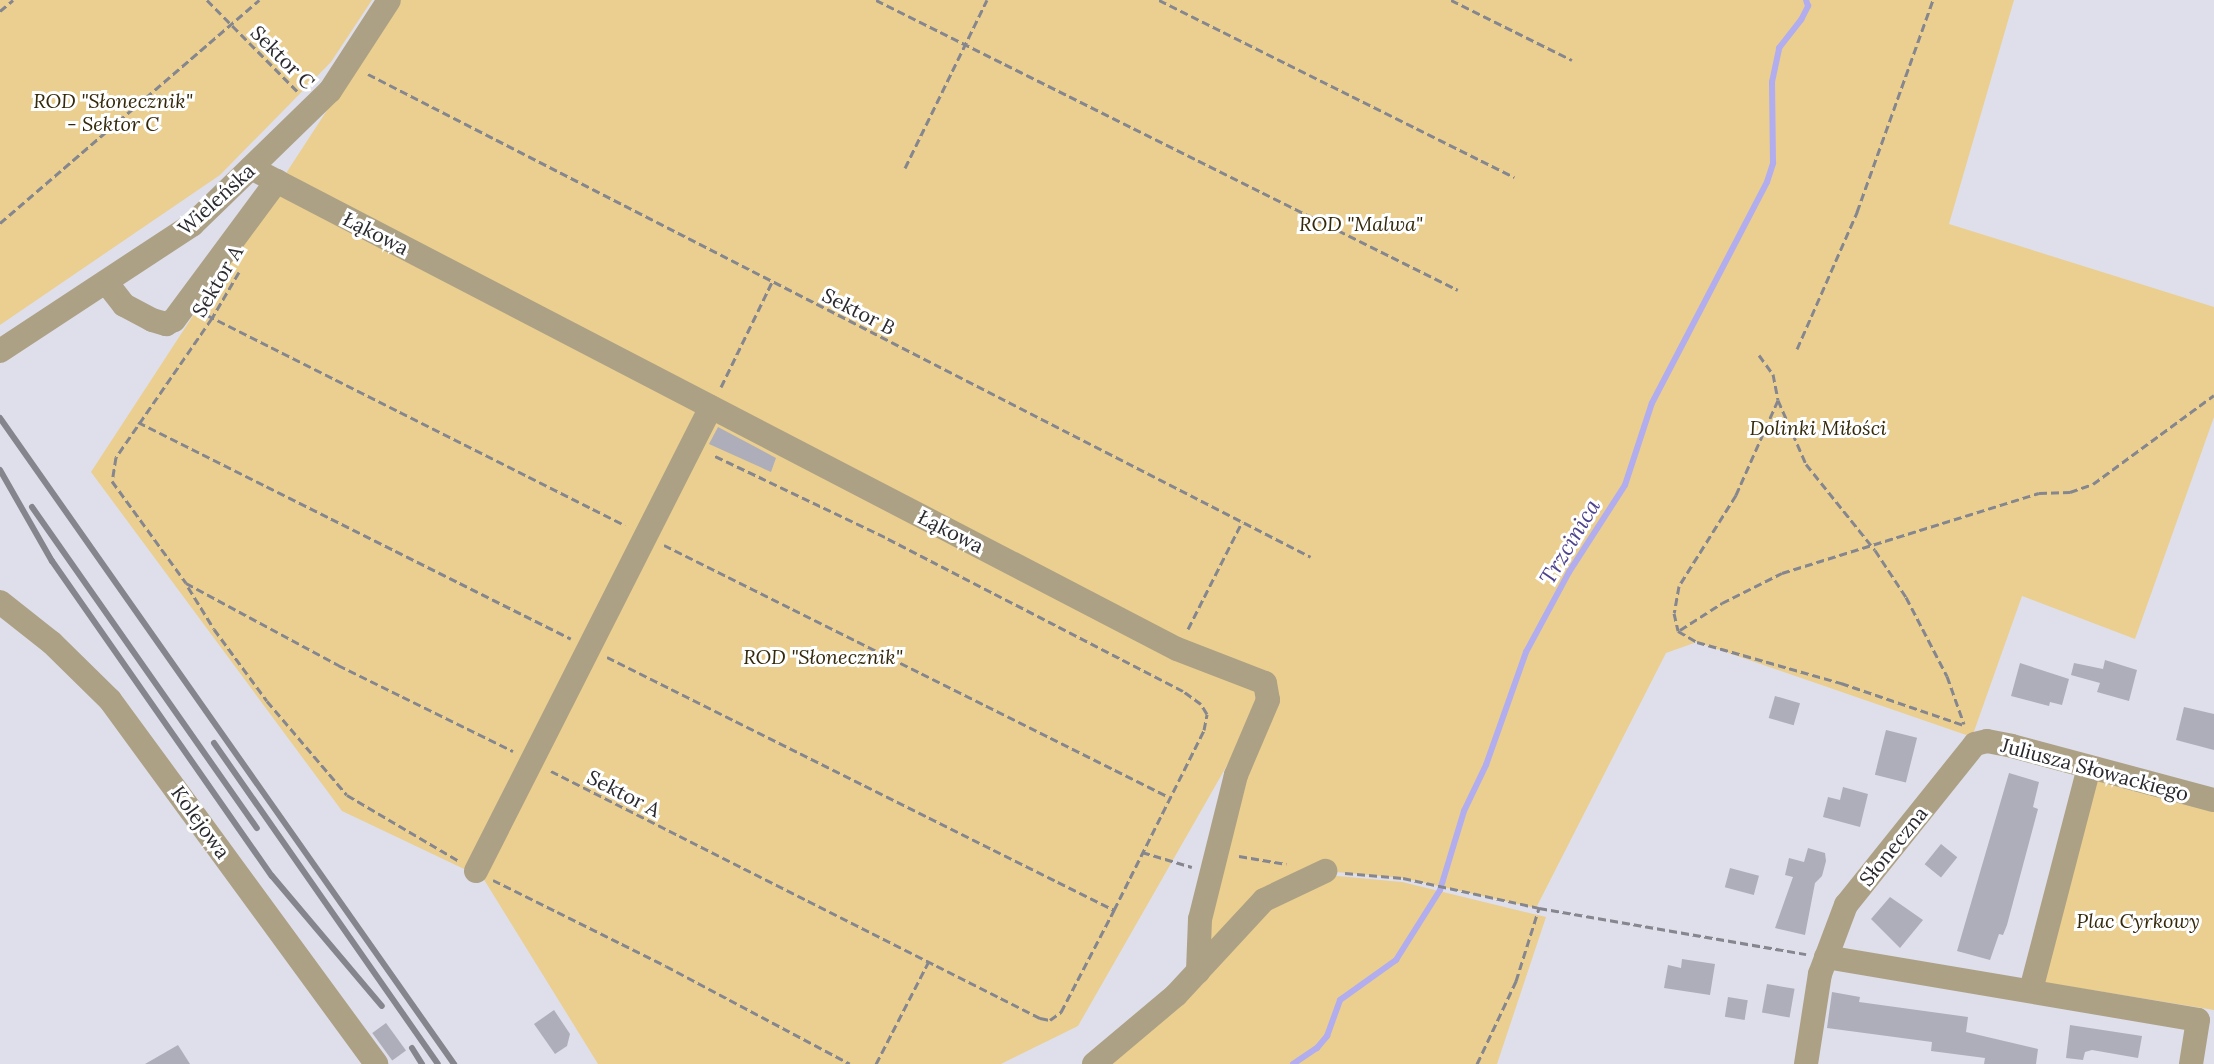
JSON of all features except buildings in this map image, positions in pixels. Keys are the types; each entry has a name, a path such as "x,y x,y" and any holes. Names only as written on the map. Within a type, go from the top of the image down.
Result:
{"street":[{"name":"Wieleńska","path":"0,351 192,225 330,91 389,0"},
{"name":"Łąkowa","path":"251,168 1177,649 1265,683 1268,700 1236,775 1200,919 1198,972"},
{"path":"106,282 124,305 152,320 166,324 174,320 277,181"},
{"path":"476,871 711,407"},
{"name":"Kolejowa","path":"0,602 52,643 110,700 376,1064"},
{"name":"Juliusza Słowackiego","path":"1975,744 1987,741 2214,800"},
{"name":"Słoneczna","path":"1806,1064 1820,974 1846,905 1975,744"},
{"path":"2031,990 2089,767"},
{"path":"1094,1064 1176,995 1264,900 1325,871"},
{"path":"1826,957 2198,1020 2191,1064"}],"path":[{"path":"0,11 13,0"},
{"name":"Sektor C","path":"207,0 313,107"},
{"name":"Sektor C","path":"0,223 259,0"},
{"path":"876,0 1458,290"},
{"path":"905,168 987,0"},
{"path":"1159,0 1514,177"},
{"path":"1451,0 1572,60"},
{"path":"1797,349 1857,212 1933,0"},
{"name":"Sektor B","path":"348,62 394,90 1311,557"},
{"name":"Sektor A","path":"242,266 212,318 116,457 112,481 186,583 338,665 1050,1020 1061,1012 1204,730 1207,714 1201,704 1183,691 885,537 691,445"},
{"path":"711,407 772,282"},
{"path":"212,318 1169,797"},
{"path":"1759,355 1773,374 1778,400 1806,464 1870,544 1906,597 1947,676 1964,725 1841,683 1697,642 1678,631 1674,613 1679,586 1736,495 1778,400"},
{"path":"1678,631 1722,603 1782,573 2039,493 2070,492 2093,484 2214,395"},
{"path":"138,422 1114,910"},
{"path":"1196,613 1242,522"},
{"path":"1142,852 1216,863 1325,871 1431,884 1539,908 1826,957"},
{"path":"1477,1064 1516,981 1539,908"},
{"path":"876,1064 930,960"}],"green space":[{"name":"ROD \"Słonecznik\" - Sektor C","path":"0,0 372,0 331,62 220,175 0,325"},
{"path":"399,0 2014,0 1949,224 2214,307 2214,417 2135,639 2022,596 1972,737 1697,642 1666,653 1536,908 1403,878 1325,871 1264,900 1198,972 1269,692 1078,1026 1001,1064 598,1064 483,878 342,811 91,472"},
{"name":"Plac Cyrkowy","path":"2097,778 2214,810 2214,1010 2042,982"},
{"path":"1327,875 1402,882 1546,917 1497,1064 1102,1064 1271,904"}],"waterway":[{"name":"Trzcinica","path":"1293,1064 1317,1048 1327,1036 1340,1000 1396,960 1440,890 1464,811 1486,765 1526,652 1569,572 1625,485 1652,403 1767,182 1773,163 1772,82 1779,48 1801,20 1808,6 1806,0"}],"railway":[{"path":"0,418 454,1064"},
{"path":"0,470 52,561 272,876 382,1006"},
{"path":"32,507 257,828"},
{"path":"214,743 438,1064"},
{"path":"412,1048 422,1064"}],"park label":[{"name":"ROD \"Malwa\"","path":"1361,223"},
{"name":"Dolinki Miłości","path":"1818,427"},
{"name":"ROD \"Słonecznik\"","path":"823,656"}]}
